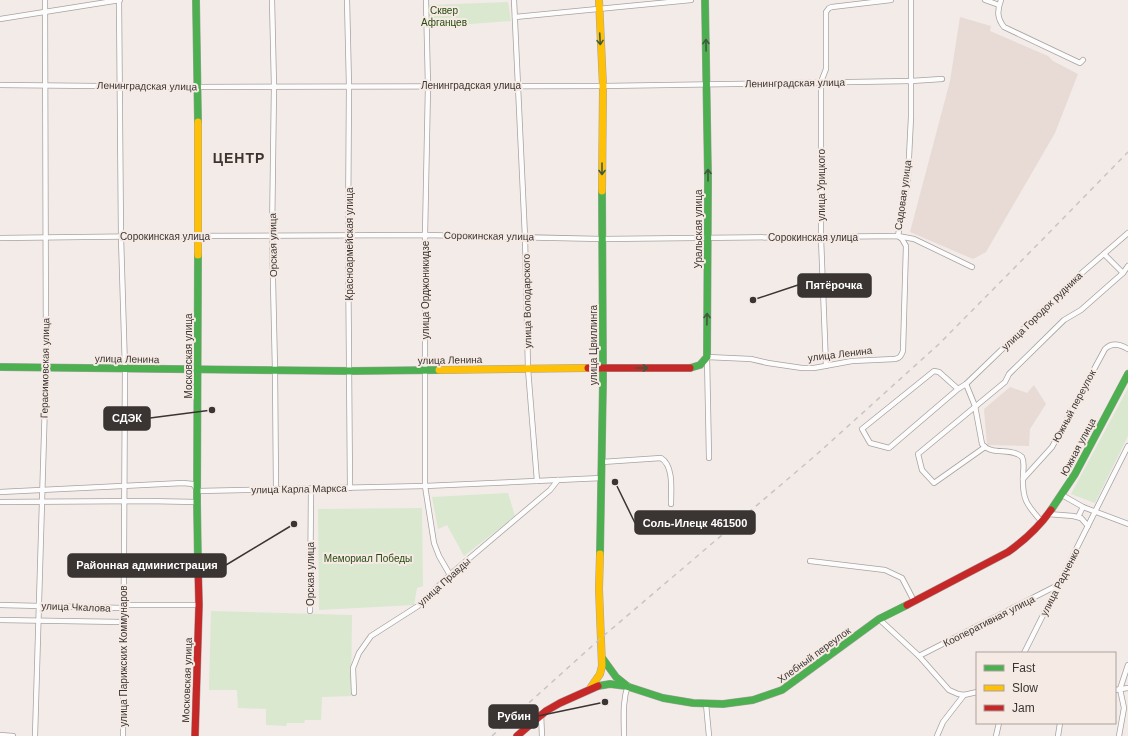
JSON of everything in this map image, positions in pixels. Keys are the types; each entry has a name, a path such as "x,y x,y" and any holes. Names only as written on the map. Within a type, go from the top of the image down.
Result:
{"street":[{"name":"Герасимовская улица","path":"35,736 42,501 41,491 46,368 45,0"},
{"path":"0,19 119,0"},
{"name":"улица Парижских Коммунаров","path":"119,0 121,236 125,368 123,736"},
{"name":"Московская улица","path":"195,736 198,605 198,86 196,0"},
{"name":"Орская улица","path":"272,0 274,86 272,236 276,489"},
{"name":"Красноармейская улица","path":"347,0 349,86 348,236 350,488"},
{"name":"улица Орджоникидзе","path":"426,0 428,86 425,235 425,486 434,542 439,556 450,575"},
{"name":"улица Володарского","path":"514,0 525,236 528,369 537,481"},
{"name":"улица Цвиллинга","path":"591,687 600,674 602,657 599,582 603,368 602,86 599,0"},
{"path":"515,17 691,0"},
{"name":"Уральская улица","path":"705,0 708,84 706,358 709,458"},
{"name":"улица Урицкого","path":"826,366 821,238 821,82 826,69 826,17 829,8 832,6 892,0"},
{"name":"Садовая улица","path":"895,359 899,358 903,351 906,246 902,239 898,236 908,177 911,117 911,0"},
{"path":"985,0 999,5"},
{"path":"1001,0 998,10 998,20 1004,27 1080,63 1083,60"},
{"name":"Ленинградская улица","path":"0,85 602,86 910,81 942,79"},
{"name":"улица Городок рудника","path":"958,389 939,372 934,371 862,429 870,443 889,448 958,389 966,384 1076,278 1128,234"},
{"name":"Сорокинская улица","path":"0,238 425,235 525,236 602,239 821,238 898,236 919,241 972,268"},
{"path":"1104,254 1123,273"},
{"path":"985,447 934,482 922,470 918,454 974,406 1005,382 1008,374 1064,320 1081,310 1123,273 1128,266"},
{"name":"Южный переулок","path":"1023,479 1052,447 1104,349 1108,346 1120,344 1128,349"},
{"name":"улица Ленина","path":"0,367 350,371 690,368 700,365 706,358 751,359 802,368 826,366 852,361 895,359"},
{"name":"Южная улица","path":"1062,495 1128,374"},
{"path":"966,384 974,406 980,439 985,447 993,450 1019,454 1022,457 1024,462 1023,492 1025,500 1042,522"},
{"path":"1096,512 1128,446"},
{"path":"602,462 661,458 665,460 669,468 671,504"},
{"name":"улица Карла Маркса","path":"0,492 183,483 192,484 198,491 425,486 602,478"},
{"name":"улица Правды","path":"354,693 353,668 360,653 371,636 418,606 450,575 550,490 558,480"},
{"name":"Орская улица","path":"310,611 311,488"},
{"path":"1062,495 1096,512 1128,524"},
{"name":"Хлебный переулок","path":"591,687 616,684 628,685 663,698 706,704 734,704 769,696 782,690 879,619 1008,552 1027,539 1062,495"},
{"path":"0,502 197,502"},
{"path":"1078,517 1083,506"},
{"name":"улица Радченко","path":"1025,652 1096,512"},
{"path":"1048,514 1078,517 1081,518 1088,526"},
{"path":"810,561 885,570 902,578 914,601"},
{"name":"Кооперативная улица","path":"919,656 1059,585"},
{"name":"улица Чкалова","path":"0,605 123,608 126,605 198,605"},
{"path":"879,619 919,656 949,690 964,695 976,692"},
{"name":"улица Чкалова","path":"0,620 123,622"},
{"path":"602,657 608,668 616,677 628,685 624,694 624,736"},
{"path":"1119,736 1124,708 1118,689 1128,665"},
{"path":"516,736 542,714 561,702 591,687"},
{"path":"1118,689 1128,688"},
{"path":"937,736 943,722 964,695"},
{"path":"706,704 709,736"},
{"path":"542,714 542,736"},
{"path":"996,736 1000,724"},
{"path":"1058,736 1060,724"},
{"path":"0,735 13,736"}],"shaded area":[{"path":"960,17 991,26 990,31 1048,56 1053,61 1078,74 1055,133 986,252 973,259 910,232 950,81"},
{"path":"1034,385 1046,404 1030,429 1029,446 987,445 984,409 1010,387 1027,393"}],"green space":[{"name":"Сквер Афганцев","path":"508,2 511,21 430,27 429,5"},
{"path":"1128,388 1128,436 1095,503 1071,494"},
{"path":"508,493 515,516 464,556 447,525 438,529 432,497"},
{"name":"Мемориал Победы","path":"422,508 423,586 417,588 414,605 319,610 318,509"},
{"path":"211,611 352,615 351,696 322,697 321,720 305,720 304,723 287,723 286,726 266,725 266,709 238,708 237,690 209,690"}],"railway":[{"path":"492,736 601,638 816,455 939,344 1128,152"}],"traffic: fast":[{"path":"196,0 198,122"},
{"path":"690,368 700,365 707,357 708,178 705,0"},
{"path":"600,554 603,380 602,191"},
{"path":"198,255 198,565"},
{"path":"0,367 350,371 439,370"},
{"path":"1051,510 1075,474 1128,374"},
{"path":"598,686 610,684 626,686 663,698 693,703 723,704 753,700 782,690 879,619 907,605"},
{"path":"603,659 616,677 626,685"}],"traffic: slow":[{"path":"599,0 603,86 602,191"},
{"path":"198,122 198,255"},
{"path":"439,370 588,368"},
{"path":"591,687 600,674 602,666 599,589 600,554"}],"traffic: jam":[{"path":"588,368 690,368"},
{"path":"907,605 1008,552 1031,533 1051,510"},
{"path":"195,736 199,605 198,565"},
{"path":"517,736 546,711 598,686"}],"place":[{"name":"Пятёрочка","path":"753,300"},
{"name":"СДЭК","path":"212,410"},
{"name":"Соль-Илецк 461500","path":"615,482"},
{"name":"Районная администрация","path":"294,524"},
{"name":"Рубин","path":"605,702"}],"district":[{"name":"ЦЕНТР","path":"239,158"}]}
